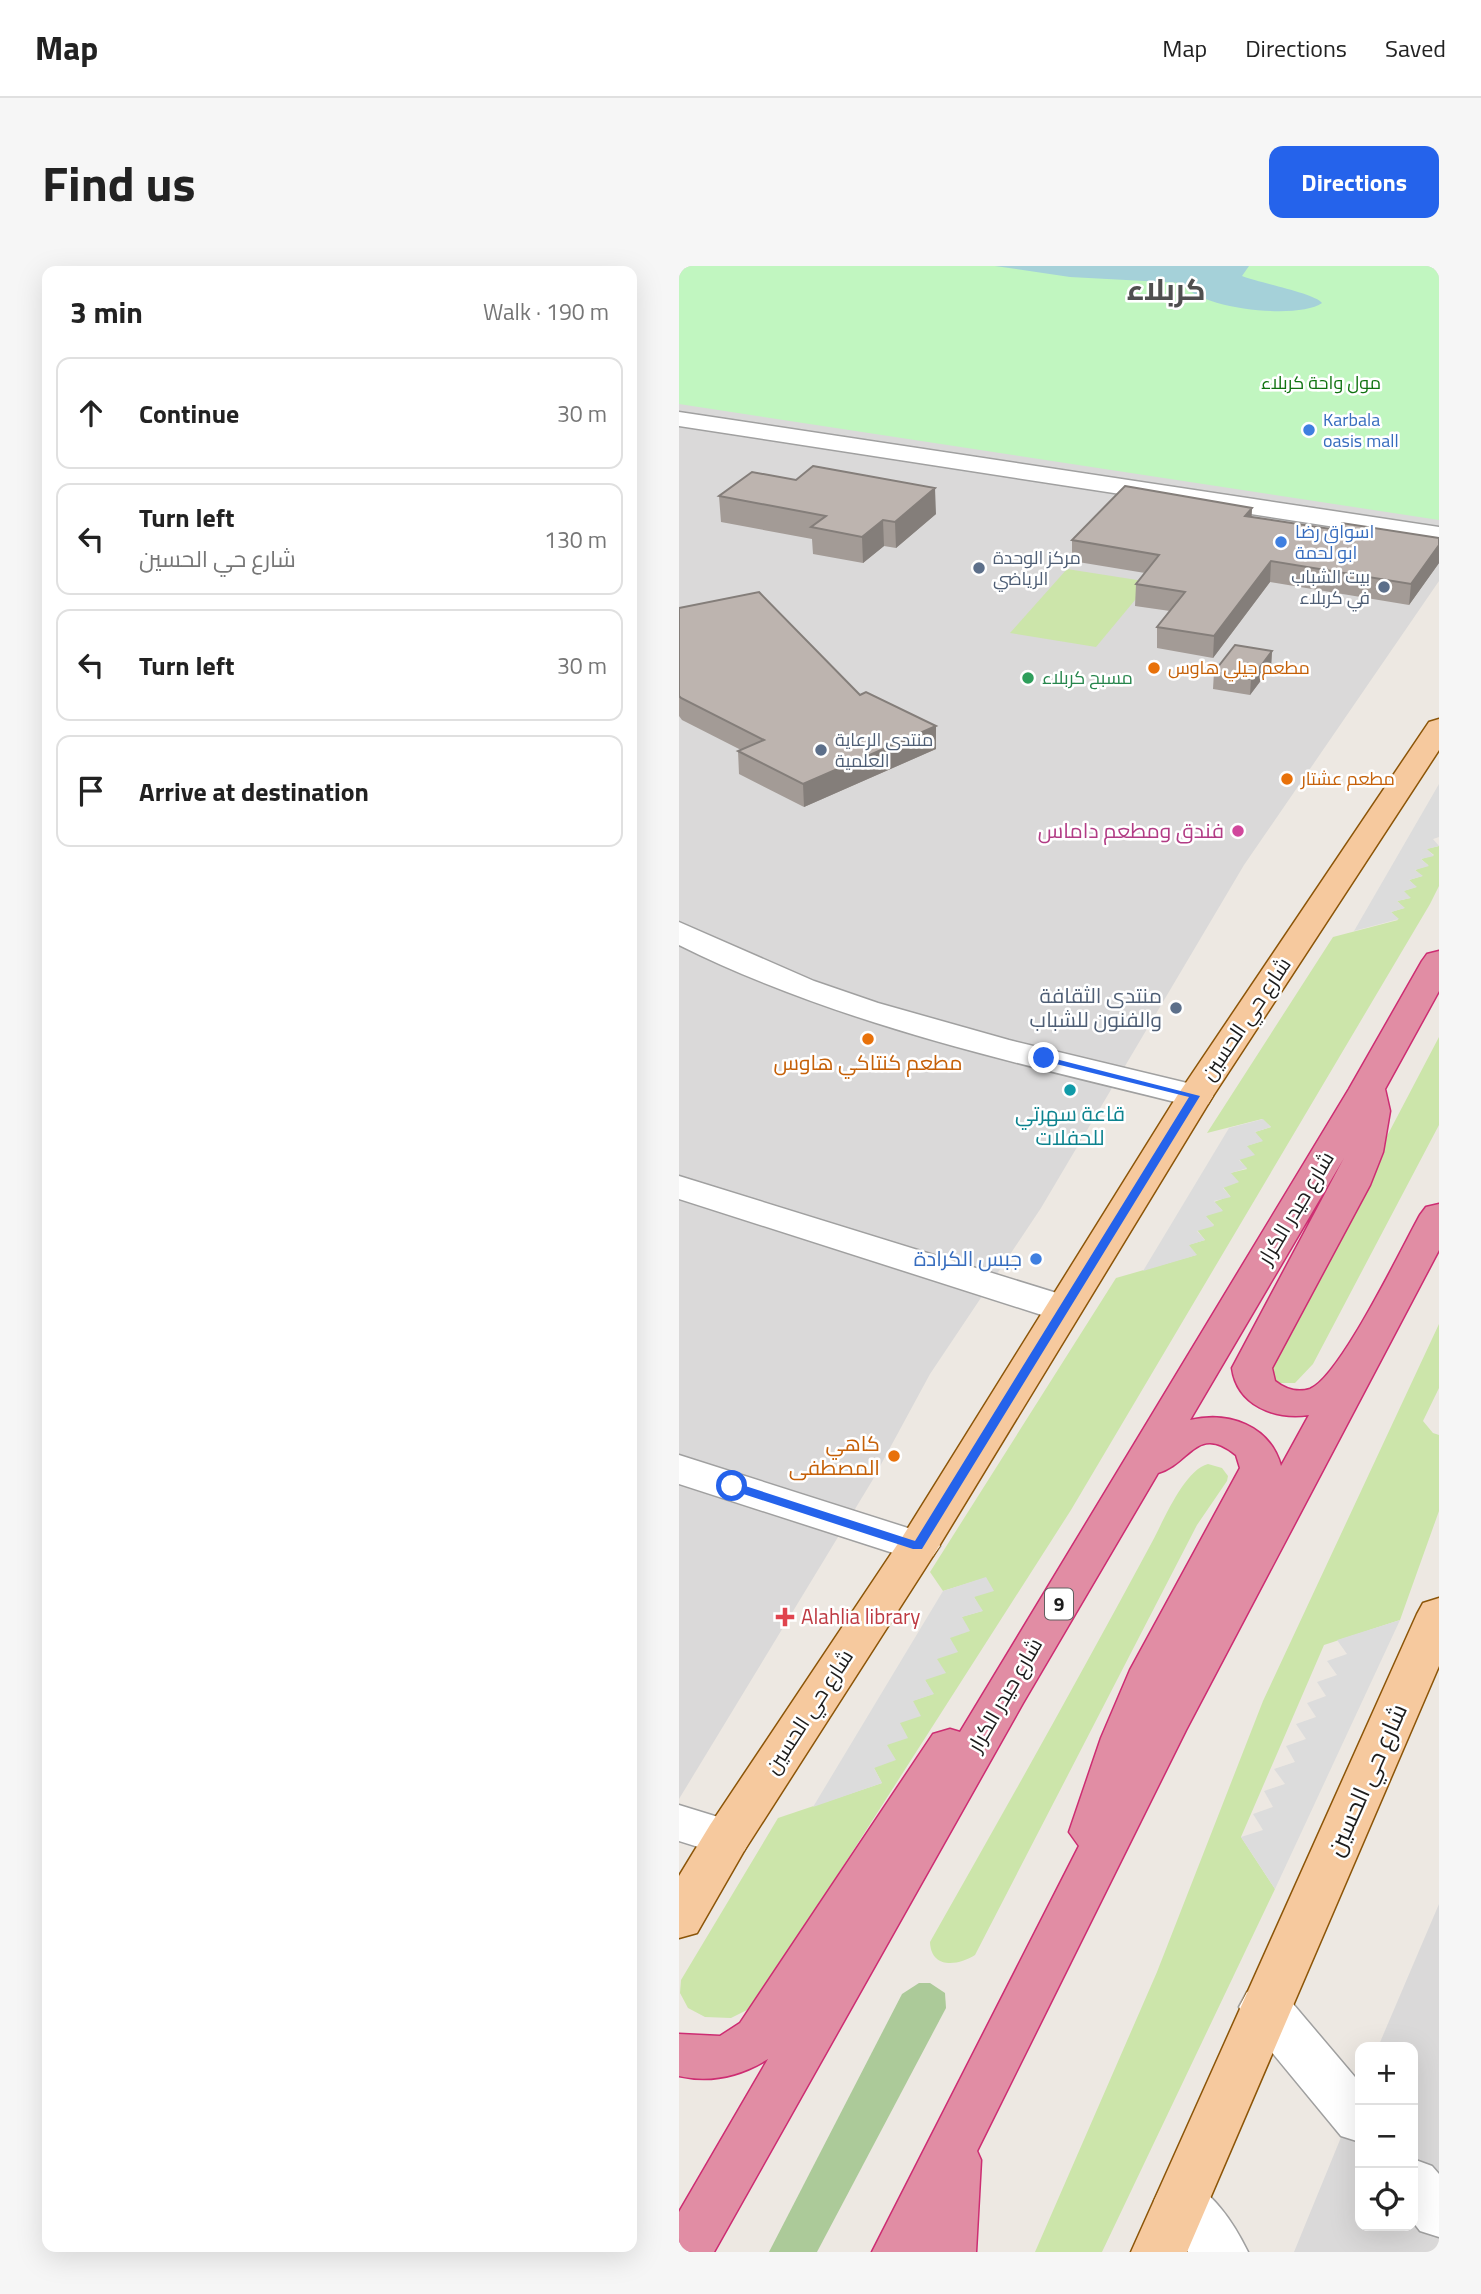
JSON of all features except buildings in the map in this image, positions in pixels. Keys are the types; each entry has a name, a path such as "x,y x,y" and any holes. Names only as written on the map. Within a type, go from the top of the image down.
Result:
{"highway":[{"name":"شارع حيدر الكرار","path":"685,2252 1003,1697 1367,1089 1439,961"},
{"path":"1350,1375 1335,1392 1305,1404 1287,1403 1271,1398 1258,1390 1251,1379 1252,1368 1351,1185 1365,1152 1372,1111 1367,1089"},
{"path":"900,2252 1086,1883 1350,1375 1439,1216"},
{"path":"1086,1883 1093,1833 1111,1770 1135,1709 1164,1646 1261,1468 1259,1456 1241,1438 1225,1432 1195,1432 1168,1446 1133,1481"},
{"path":"679,2055 691,2058 726,2057 744,2050 758,2038 937,1762 962,1731 1003,1697"},
{"path":"948,2252 955,2141"}],"main road":[{"name":"شارع حي الحسين","path":"679,1919 727,1838 918,1546 1062,1308 1195,1096 1439,728"},
{"name":"شارع حي الحسين","path":"1159,2252 1439,1614"}],"street":[{"path":"679,419 1439,535"},
{"path":"679,932 694,955 943,1032 1195,1096"},
{"path":"679,1187 1062,1308"},
{"path":"679,1469 918,1546"},
{"path":"679,1823 727,1838"},
{"path":"1265,2007 1355,2114"},
{"path":"1418,2188 1439,2214"},
{"path":"1181,2202 1220,2252"}],"shaded area":[{"path":"679,266 1439,266 1439,581 1244,865 1041,1208 930,1374 872,1481 679,1799"},
{"path":"1439,784 1439,837 1433,839 1439,846 1427,849 1434,856 1421,859 1429,866 1415,870 1423,876 1409,880 1417,887 1404,891 1411,898 1397,901 1405,908 1391,912 1399,919 1354,931"},
{"path":"1263,1119 1271,1127 1255,1132 1263,1141 1247,1146 1255,1155 1239,1160 1247,1168 1231,1173 1239,1182 1223,1188 1231,1197 1214,1201 1223,1211 1206,1216 1214,1226 1197,1231 1205,1240 1189,1245 1197,1255 1143,1271 1229,1128"},
{"path":"986,1577 994,1591 974,1597 983,1611 962,1617 970,1631 950,1638 958,1652 937,1659 946,1673 925,1680 934,1694 913,1701 921,1716 900,1723 908,1738 887,1745 896,1760 874,1768 882,1783 813,1807 943,1591"},
{"path":"1400,1620 1275,1889 1241,1837 1263,1830 1253,1814 1273,1807 1264,1791 1285,1784 1274,1769 1295,1762 1286,1746 1306,1739 1296,1724 1316,1717 1307,1703 1326,1696 1317,1682 1337,1675 1327,1661 1347,1654 1337,1640"},
{"path":"1439,1904 1439,2252 1294,2252 1355,2103 1355,2231 1418,2231 1418,2042 1380,2042"}],"green space":[{"name":"مول واحة كربلاء","path":"679,266 1439,266 1439,520 679,404"},
{"path":"1067,569 1150,582 1096,647 1010,633"},
{"path":"1439,846 1439,886 1430,904 1071,1510 753,2007 731,2018 705,2017 688,2008 680,1993 681,1980 778,1818 882,1783 874,1768 912,1701 933,1694 925,1680 961,1617 982,1611 974,1597 985,1578 943,1591 930,1572 1116,1278 1196,1255 1188,1245 1205,1240 1197,1230 1214,1225 1205,1216 1222,1210 1214,1202 1230,1196 1223,1187 1238,1182 1230,1173 1247,1169 1239,1159 1246,1146 1262,1141 1255,1132 1271,1127 1262,1119 1207,1133 1333,937 1398,920 1391,912 1404,908 1397,901 1410,898 1403,891 1416,887 1409,880 1422,876 1415,870 1428,865 1421,859 1434,855 1426,849"},
{"path":"1439,1037 1439,1125 1313,1364 1295,1383 1280,1383 1271,1378 1270,1359"},
{"path":"1439,1324 1439,1388 1423,1421 1433,1433 1439,1435 1439,1511 1400,1620 1324,1645 1241,1837 1275,1889 1102,2252 1035,2252 1157,1972 1263,1701"},
{"path":"1208,1464 1222,1468 1228,1476 1227,1481 1197,1525 975,1955 954,1963 940,1961 935,1957 930,1942 1175,1498 1191,1476"},
{"path":"919,1983 930,1983 945,1993 946,2008 817,2252 769,2252 902,1994"}],"water":[{"path":"995,266 1249,266 1242,276 1309,296 1322,303 1292,311 1249,309 1207,299 1191,292 1182,283 1070,277"}],"place":[{"name":"Karbala oasis mall","path":"1309,430"},
{"name":"اسواق رضا ابو لحمة","path":"1281,542"},
{"name":"مركز الوحدة الرياضي","path":"979,568"},
{"name":"بيت الشباب في كربلاء","path":"1384,587"},
{"name":"مطعم جيلي هاوس","path":"1154,668"},
{"name":"مسبح كربلاء","path":"1028,678"},
{"name":"منتدى الرعاية العلمية","path":"821,750"},
{"name":"مطعم عشتار","path":"1287,779"},
{"name":"فندق ومطعم داماس","path":"1238,831"},
{"name":"منتدى الثقافة والفنون للشباب","path":"1176,1008"},
{"name":"مطعم كنتاكي هاوس","path":"868,1039"},
{"name":"قاعة سهرتي للحفلات","path":"1070,1090"},
{"name":"جبس الكرادة","path":"1036,1259"},
{"name":"كاهي المصطفى","path":"894,1456"},
{"name":"Alahlia library","path":"785,1617"}],"district":[{"name":"كربلاء","path":"1166,290"}],"route":[{"path":"732,1486 918,1546 1062,1308 1195,1096 1044,1058"}]}
